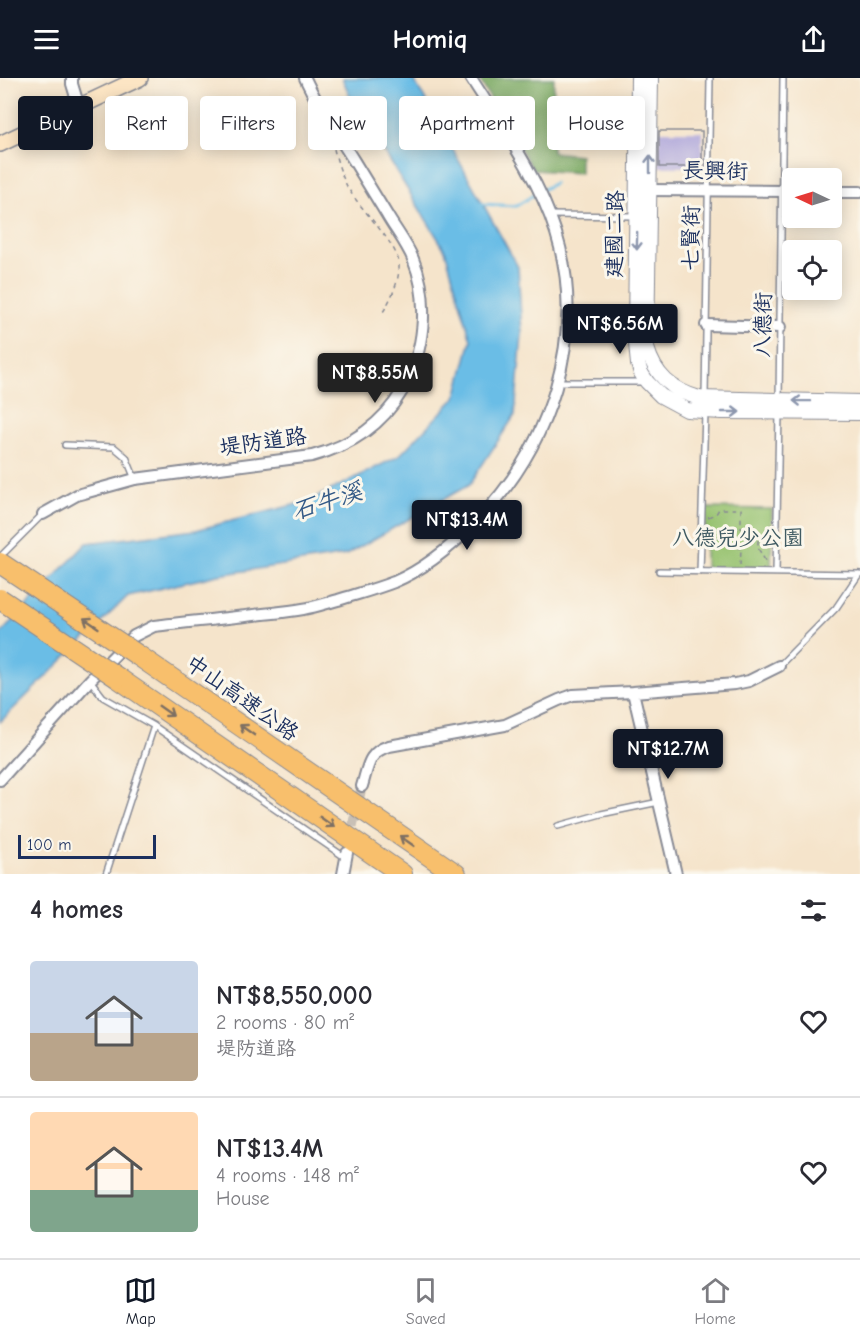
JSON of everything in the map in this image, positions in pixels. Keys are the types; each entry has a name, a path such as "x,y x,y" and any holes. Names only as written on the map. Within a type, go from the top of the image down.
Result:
{"highway":[{"name":"中山高速公路","path":"0,563 456,874"},
{"path":"0,599 402,874"}],"main road":[{"path":"93,100 140,78"},
{"path":"0,144 18,136"}],"street":[{"path":"72,78 76,96"},
{"name":"堤防道路","path":"43,514 77,495 135,479 312,456 331,451 361,435 381,418 398,397 411,374 419,349 423,314 421,286 413,258 327,119 305,78"},
{"path":"0,780 90,680 134,636 154,626 304,609 395,581 417,570 456,542 488,510 521,466 539,434 558,382 568,327 561,251 549,215 524,162 471,78"},
{"name":"建國二路","path":"638,78 644,190 647,348 658,373 670,385 705,405"},
{"name":"建國二路","path":"651,78 644,190 637,216 635,334 641,373 661,396 687,410 705,405 779,406 860,402"},
{"name":"長興街","path":"644,190 782,191"},
{"path":"842,192 860,192"},
{"path":"706,325 780,327"},
{"name":"建國二路","path":"779,406 860,413"},
{"path":"362,786 373,754 380,748 506,725 573,695 735,684 749,681 779,666"},
{"path":"633,692 676,874"},
{"path":"343,874 346,856"}],"lane":[{"name":"七賢街","path":"700,572 710,78"},
{"name":"八德街","path":"783,78 786,168"},
{"path":"549,215 637,216"},
{"name":"八德街","path":"776,573 780,327 785,228"},
{"path":"617,332 635,334"},
{"path":"558,382 647,382"},
{"path":"65,445 114,447 126,457 135,479"},
{"name":"堤防道路","path":"0,557 43,514"},
{"path":"659,571 860,574"},
{"path":"779,666 836,608 860,574"},
{"path":"90,680 103,697 154,726 346,856"},
{"path":"106,874 154,726"},
{"path":"558,826 659,802"}],"path":[{"path":"334,150 348,188 393,248 399,263 391,299 383,312"},
{"path":"706,517 714,515 719,508 741,509 741,529"},
{"path":"741,529 750,535 750,541 743,548 737,548 731,538 734,531 741,529"},
{"path":"758,531 758,548 767,566"},
{"path":"702,538 731,538"},
{"path":"751,538 777,538"},
{"path":"740,572 741,548"}],"green space":[{"path":"478,78 554,78 554,96 547,96 547,150 580,155 580,173 533,170 521,150 535,150 535,96 489,96"},
{"name":"八德兒少公園","path":"705,508 772,509 771,569 705,567"}],"water":[{"name":"石牛溪","path":"342,78 413,78 423,96 399,96 399,150 453,150 518,267 522,334 515,415 469,485 346,555 218,575 128,596 0,722 0,634 87,543 196,530 309,501 399,456 456,397 471,340 445,250 383,150 387,150 387,96 350,96"}],"building":[{"path":"659,131 702,131 702,167 659,167"}],"waterway":[{"path":"542,190 554,183"},
{"path":"481,204 516,206 537,193"}],"tunnel":[{"path":"349,841 362,786"}]}
